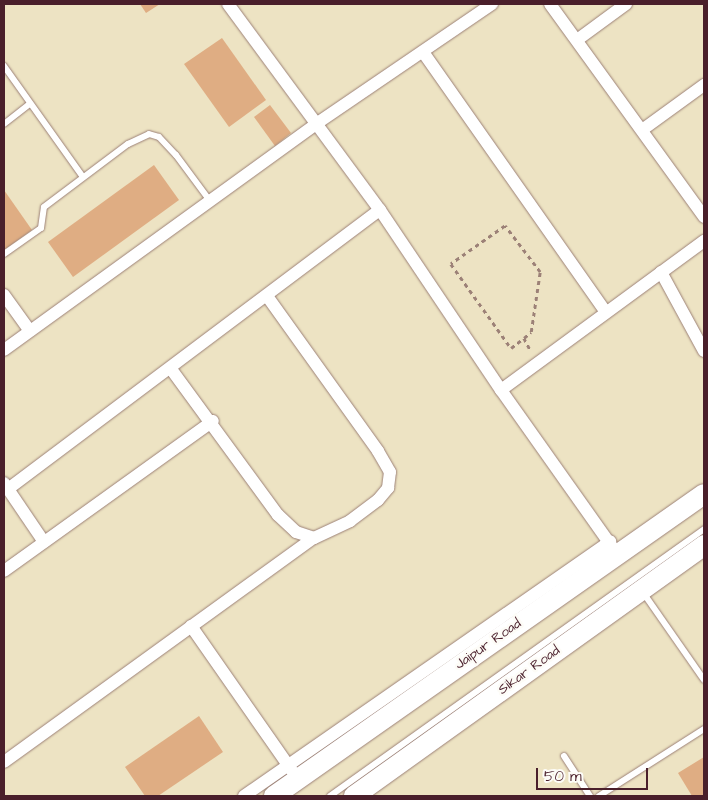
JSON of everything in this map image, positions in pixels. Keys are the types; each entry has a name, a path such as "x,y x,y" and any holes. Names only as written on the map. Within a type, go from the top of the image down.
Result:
{"main road":[{"name":"Jaipur Road","path":"274,796 293,772 614,548 704,494"},
{"name":"Sikar Road","path":"354,796 640,588 704,545"}],"street":[{"path":"228,4 380,210 501,390 614,548"},
{"path":"4,350 316,124 492,4"},
{"path":"550,4 704,217"},
{"path":"577,40 626,4"},
{"path":"423,52 606,312"},
{"path":"642,130 704,85"},
{"path":"44,542 6,486 172,369 380,210"},
{"path":"501,390 704,241"},
{"path":"661,272 704,351"},
{"path":"4,295 30,331"},
{"path":"4,762 314,538 350,521 378,500 388,488 390,472 378,450 267,296"},
{"path":"172,369 213,421 278,515 296,532 314,538"},
{"path":"4,571 213,421"},
{"path":"191,626 293,772 244,796"}],"lane":[{"path":"4,66 83,177"},
{"path":"4,124 30,104"},
{"path":"4,254 41,228 44,207 128,144 149,134 159,137 176,155 210,201"},
{"path":"330,796 704,529"},
{"path":"640,588 704,680"},
{"path":"599,796 704,729"},
{"path":"564,756 590,796"}],"path":[{"path":"505,226 540,272 531,332 524,338 511,348 451,264 505,226"},
{"path":"524,338 538,363"}],"building":[{"path":"140,4 160,4 146,13"},
{"path":"222,38 266,100 229,127 184,64"},
{"path":"270,105 291,133 275,146 254,117"},
{"path":"154,165 179,200 73,277 48,242"},
{"path":"4,190 32,230 4,250"},
{"path":"199,716 223,752 158,796 145,796 125,767"},
{"path":"704,757 704,796 692,796 678,773"}]}
